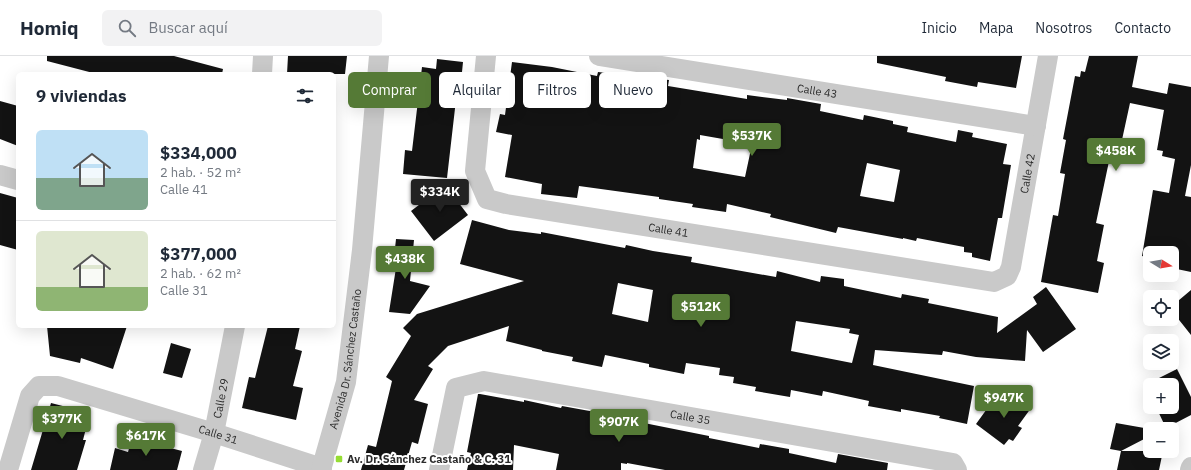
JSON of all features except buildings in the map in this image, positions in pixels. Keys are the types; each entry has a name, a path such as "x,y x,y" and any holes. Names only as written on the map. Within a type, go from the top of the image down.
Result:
{"street":[{"name":"Avenida Dr. Sánchez Castaño","path":"321,469 346,382 362,250 379,56"},
{"name":"Calle 41","path":"486,56 475,170 487,199 506,204 994,282"},
{"name":"Calle 43","path":"599,56 1036,126"},
{"name":"Calle 42","path":"994,282 1007,276 1011,267 1048,56"},
{"path":"0,174 16,179"},
{"name":"Calle 29","path":"203,470 214,433 235,328"},
{"name":"Calle 35","path":"439,470 456,388 484,380 953,463 957,470"},
{"name":"Calle 31","path":"8,470 30,396 39,386 58,386 214,433 321,469"}],"place":[{"name":"Av. Dr. Sánchez Castaño & C. 31","path":"339,459"}]}
